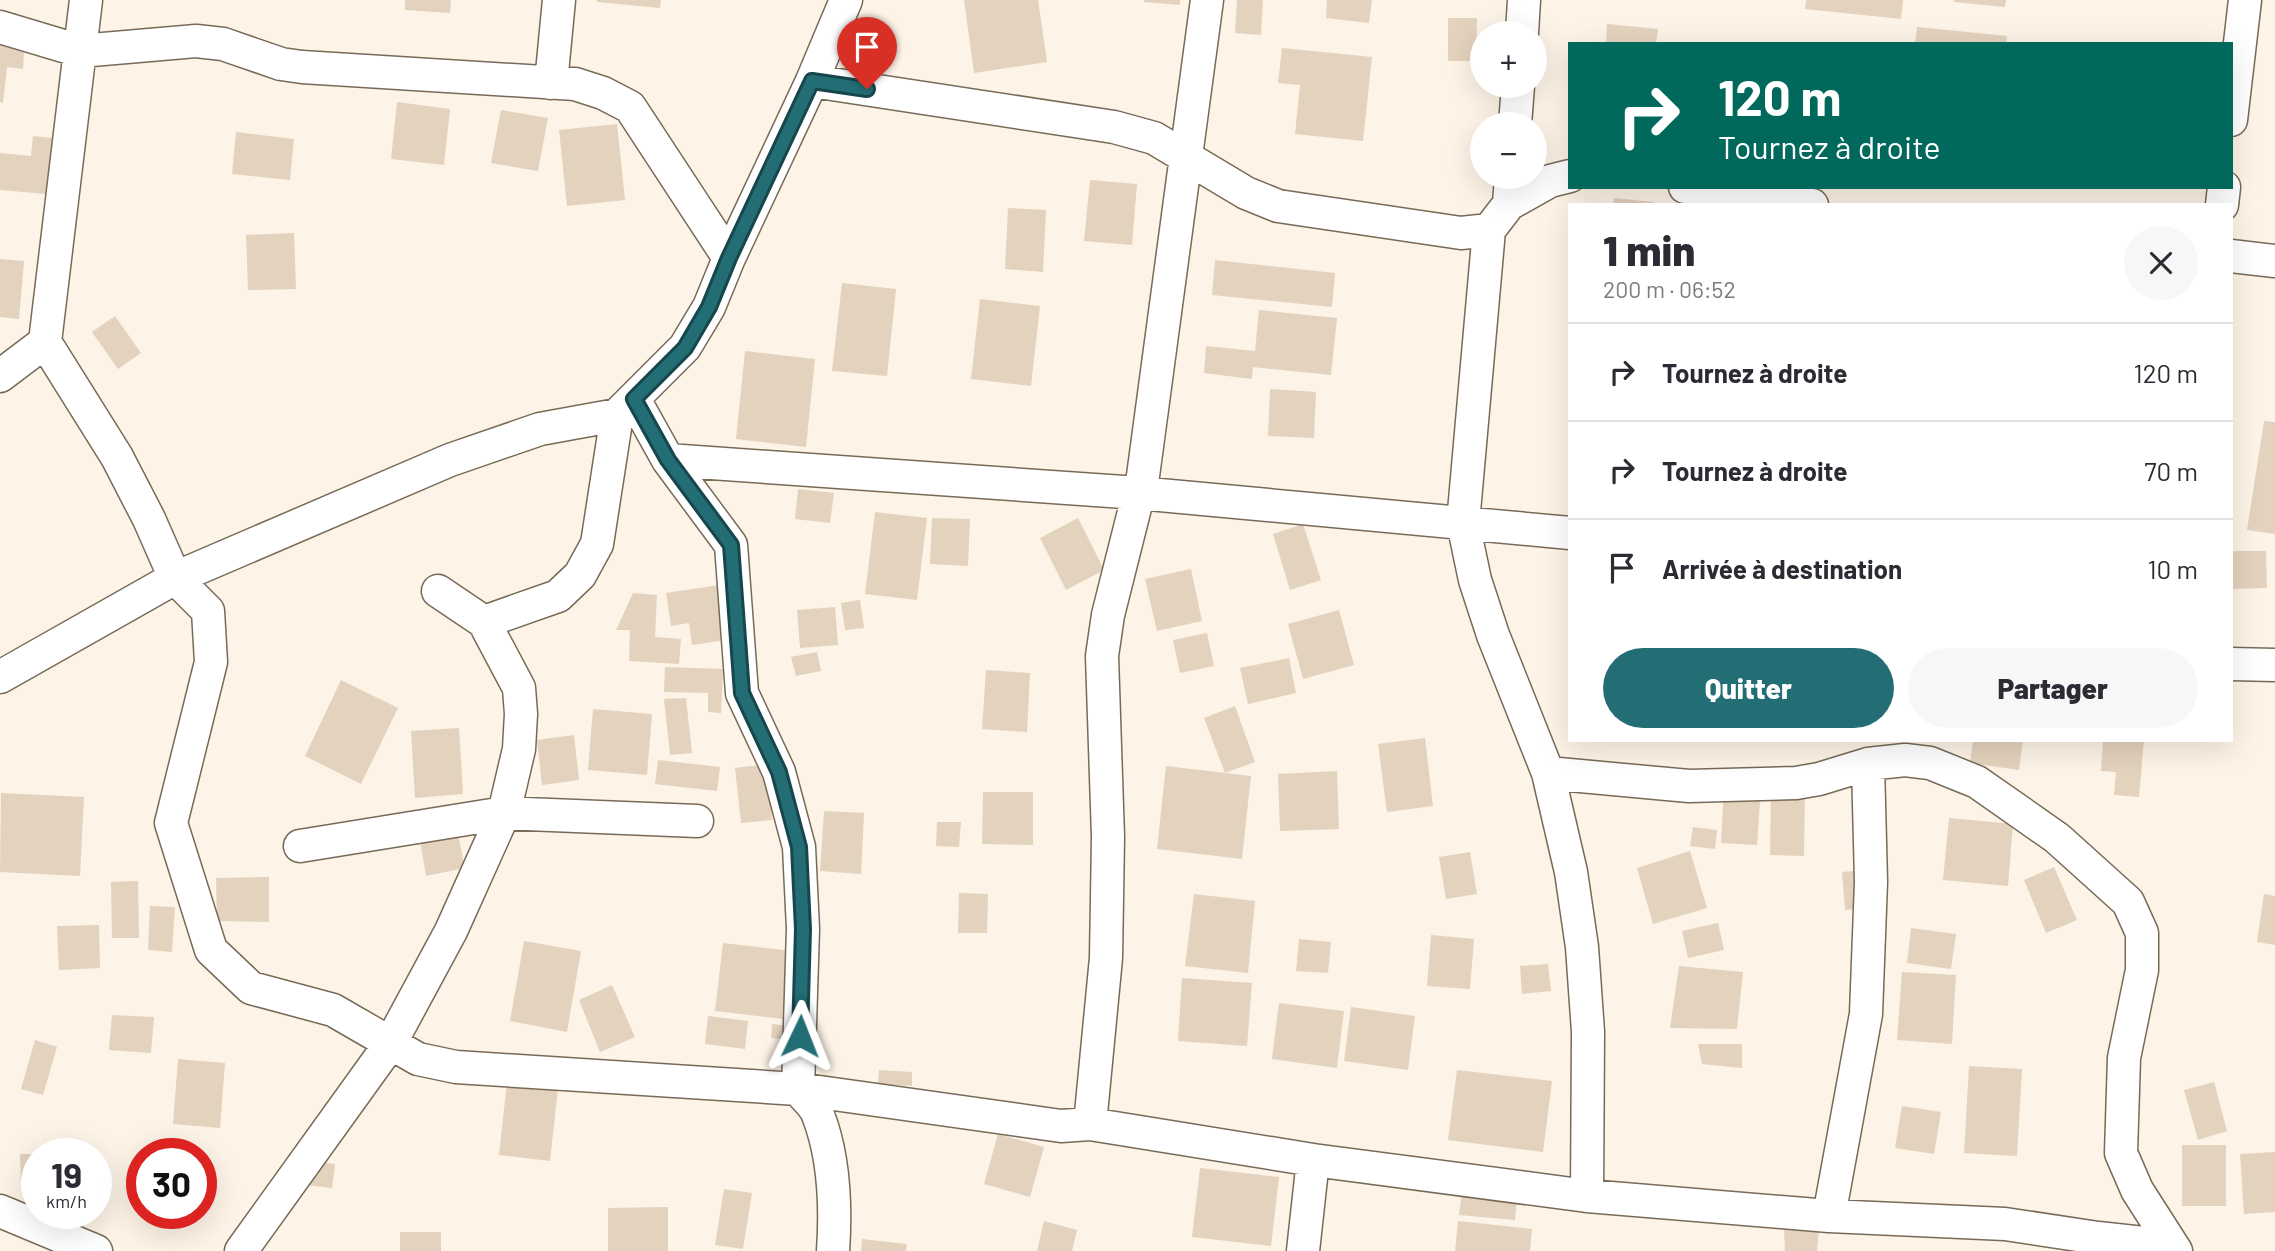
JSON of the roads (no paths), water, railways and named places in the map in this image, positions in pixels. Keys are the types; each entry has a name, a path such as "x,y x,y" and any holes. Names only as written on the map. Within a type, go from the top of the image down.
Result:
{"street":[{"path":"86,0 45,342 117,457 175,578 208,611 211,662 171,823 211,950 251,988 333,1010 418,1059 456,1067 798,1089 1061,1126 1090,1124 1314,1160 1587,1196 1829,1216 2005,1224 2173,1248"},
{"path":"551,83 559,0"},
{"path":"0,677 175,578 450,460 540,429 625,407 685,348 709,307 846,0"},
{"path":"1090,1124 1106,958 1108,837 1102,656 1108,615 1143,476 1207,0"},
{"path":"1523,21 1524,0"},
{"path":"2233,103 2245,0"},
{"path":"0,27 80,51 196,41 223,44 281,64 302,67 575,84 603,93 630,107 729,258"},
{"path":"812,81 1114,127 1154,138 1246,193 1278,206 1461,233 1489,230"},
{"path":"1568,176 1510,190 1489,230 1463,523 1475,580 1493,635 1548,773 1571,872 1582,947 1588,1032 1587,1196"},
{"path":"1698,189 1786,203"},
{"path":"2233,256 2275,261"},
{"path":"0,376 45,342"},
{"path":"625,407 731,545 742,693 779,772 799,847 803,929 798,1089 818,1112 829,1157 835,1224 833,1251"},
{"path":"484,622 558,596 580,575 597,544 625,407"},
{"path":"668,460 1138,493 1568,533"},
{"path":"241,1251 390,1044 451,931 504,813 519,749 519,688 484,622 438,591"},
{"path":"2233,664 2275,665"},
{"path":"1548,773 1689,786 1796,783 1868,764 1905,760 1930,764 1977,782 2057,838 2128,902 2142,933 2142,970 2124,1058 2121,1153 2137,1190 2173,1248"},
{"path":"1829,1216 1866,1014 1871,882 1868,764"},
{"path":"300,846 504,813 697,821"},
{"path":"1303,1251 1314,1160"},
{"path":"0,1211 96,1251"}]}
